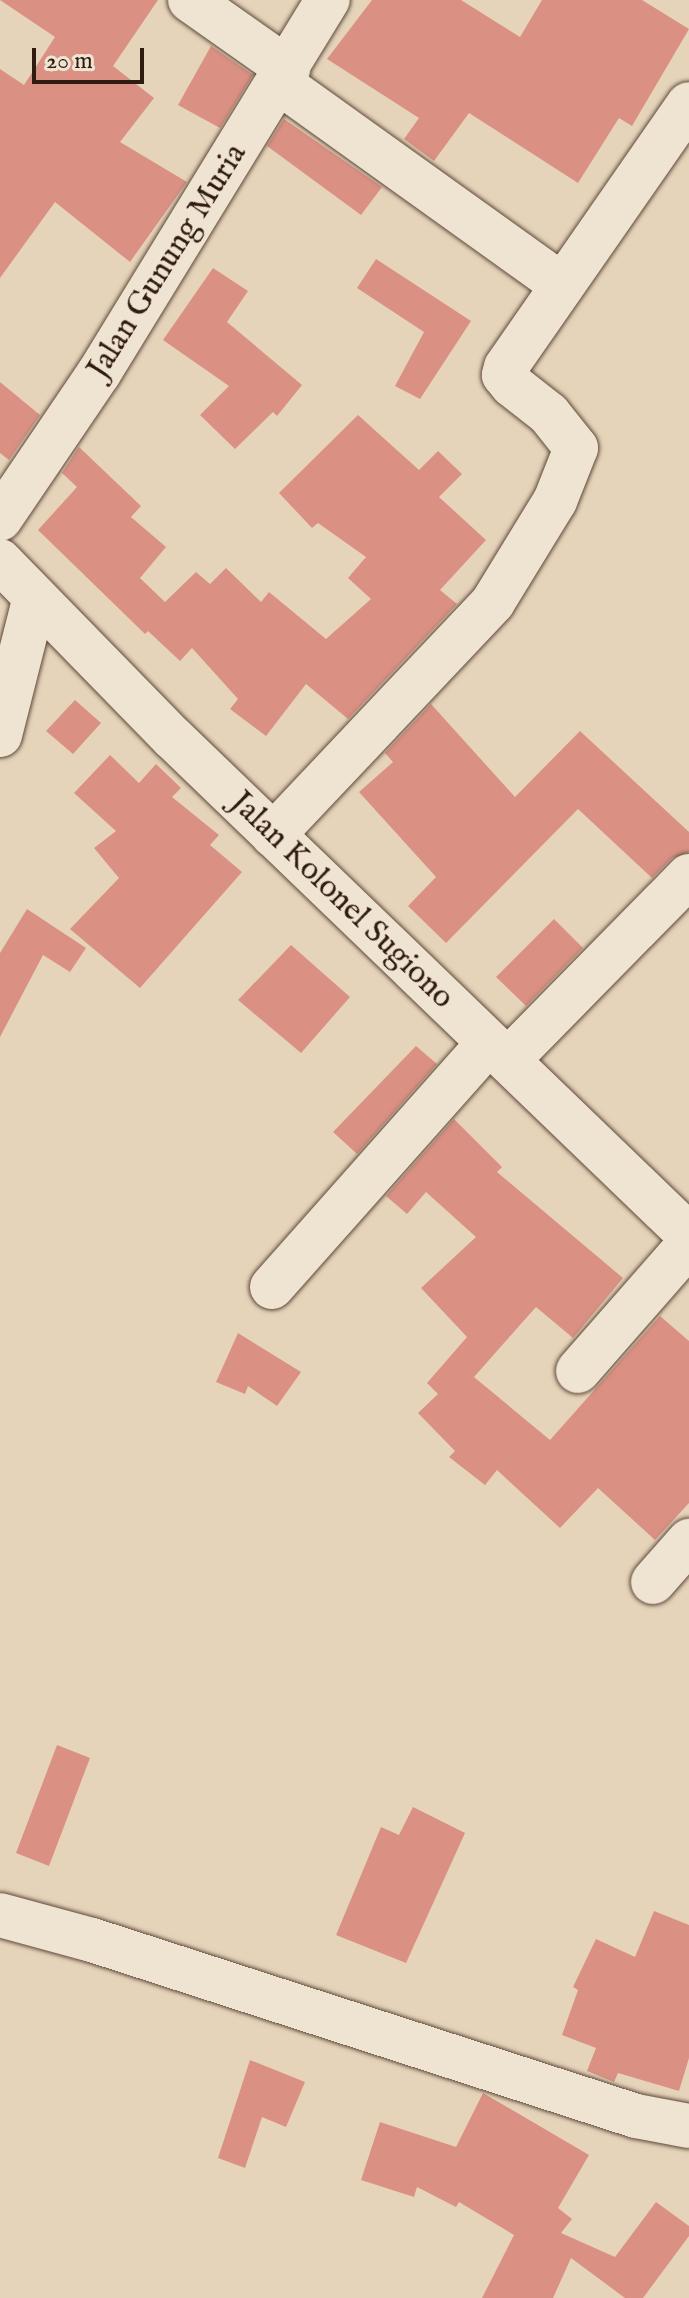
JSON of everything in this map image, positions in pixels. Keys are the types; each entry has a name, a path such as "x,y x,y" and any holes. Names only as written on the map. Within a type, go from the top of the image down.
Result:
{"street":[{"path":"190,0 284,76 562,285"},
{"name":"Jalan Gunung Muria","path":"0,519 99,373 328,0"},
{"path":"273,835 493,602 555,501 576,448 568,433 504,375 562,285 689,104"},
{"name":"Jalan Kolonel Sugiono","path":"0,561 34,601 273,835 689,1235"},
{"path":"0,735 34,601"},
{"path":"272,1287 498,1052 689,876"},
{"path":"578,1371 689,1244"},
{"path":"653,1582 689,1541"},
{"path":"0,1915 107,1944 636,2116 689,2126"}],"building":[{"path":"0,0 158,0 113,66 154,98 120,142 187,182 130,262 55,202 0,278 0,69 24,85 55,37"},
{"path":"372,0 461,0 520,37 542,0 642,0 689,29 632,126 619,118 578,183 469,113 434,161 404,139 419,118 327,59"},
{"path":"211,46 253,75 220,128 178,105"},
{"path":"284,119 382,187 361,215 267,146"},
{"path":"376,259 471,321 420,399 395,386 424,332 357,288"},
{"path":"213,268 248,291 227,322 302,385 277,416 273,412 235,449 200,415 229,386 163,340"},
{"path":"0,382 40,415 9,460 0,453"},
{"path":"358,415 419,470 438,451 462,474 439,497 486,540 440,590 457,604 348,719 306,684 266,736 230,709 238,699 192,648 180,661 148,631 145,634 38,530 77,487 62,473 79,447 141,506 131,517 166,547 140,578 165,602 196,572 210,584 226,568 261,602 269,592 326,639 371,599 348,578 366,557 318,523 312,528 279,493"},
{"path":"75,700 101,723 73,754 46,731"},
{"path":"431,704 515,797 580,731 689,832 689,852 672,858 652,878 578,809 446,943 408,906 436,877 359,792 393,762 385,753"},
{"path":"110,755 139,783 156,764 181,788 172,797 219,835 210,845 242,872 140,988 70,929 119,878 94,848 116,831 74,793"},
{"path":"27,909 86,948 70,972 43,955 0,1037 0,953"},
{"path":"554,919 583,948 526,1006 496,977"},
{"path":"291,945 350,997 301,1053 238,1000"},
{"path":"416,1046 437,1064 357,1154 333,1132"},
{"path":"454,1119 502,1167 497,1172 623,1278 573,1338 536,1307 474,1377 550,1440 660,1316 689,1341 689,1503 655,1540 598,1488 560,1528 497,1470 485,1485 449,1457 455,1451 418,1413 438,1394 427,1383 467,1337 421,1288 476,1237 426,1192 407,1214 386,1196"},
{"path":"238,1333 301,1372 277,1406 248,1386 245,1394 216,1382"},
{"path":"57,1745 90,1758 49,1866 16,1853"},
{"path":"413,1807 465,1833 406,1963 336,1935 381,1827 399,1835"},
{"path":"654,1911 689,1925 689,2058 679,2091 618,2073 614,2082 587,2071 596,2048 562,2035 578,1990 573,1987 596,1939 635,1957"},
{"path":"250,2060 305,2082 286,2127 262,2117 245,2168 218,2158"},
{"path":"483,2093 589,2155 558,2208 572,2219 561,2233 615,2257 656,2202 689,2226 689,2236 643,2298 625,2298 571,2258 553,2298 482,2298 514,2235 459,2202 456,2207 417,2187 414,2197 361,2180 380,2122 456,2147"}]}
